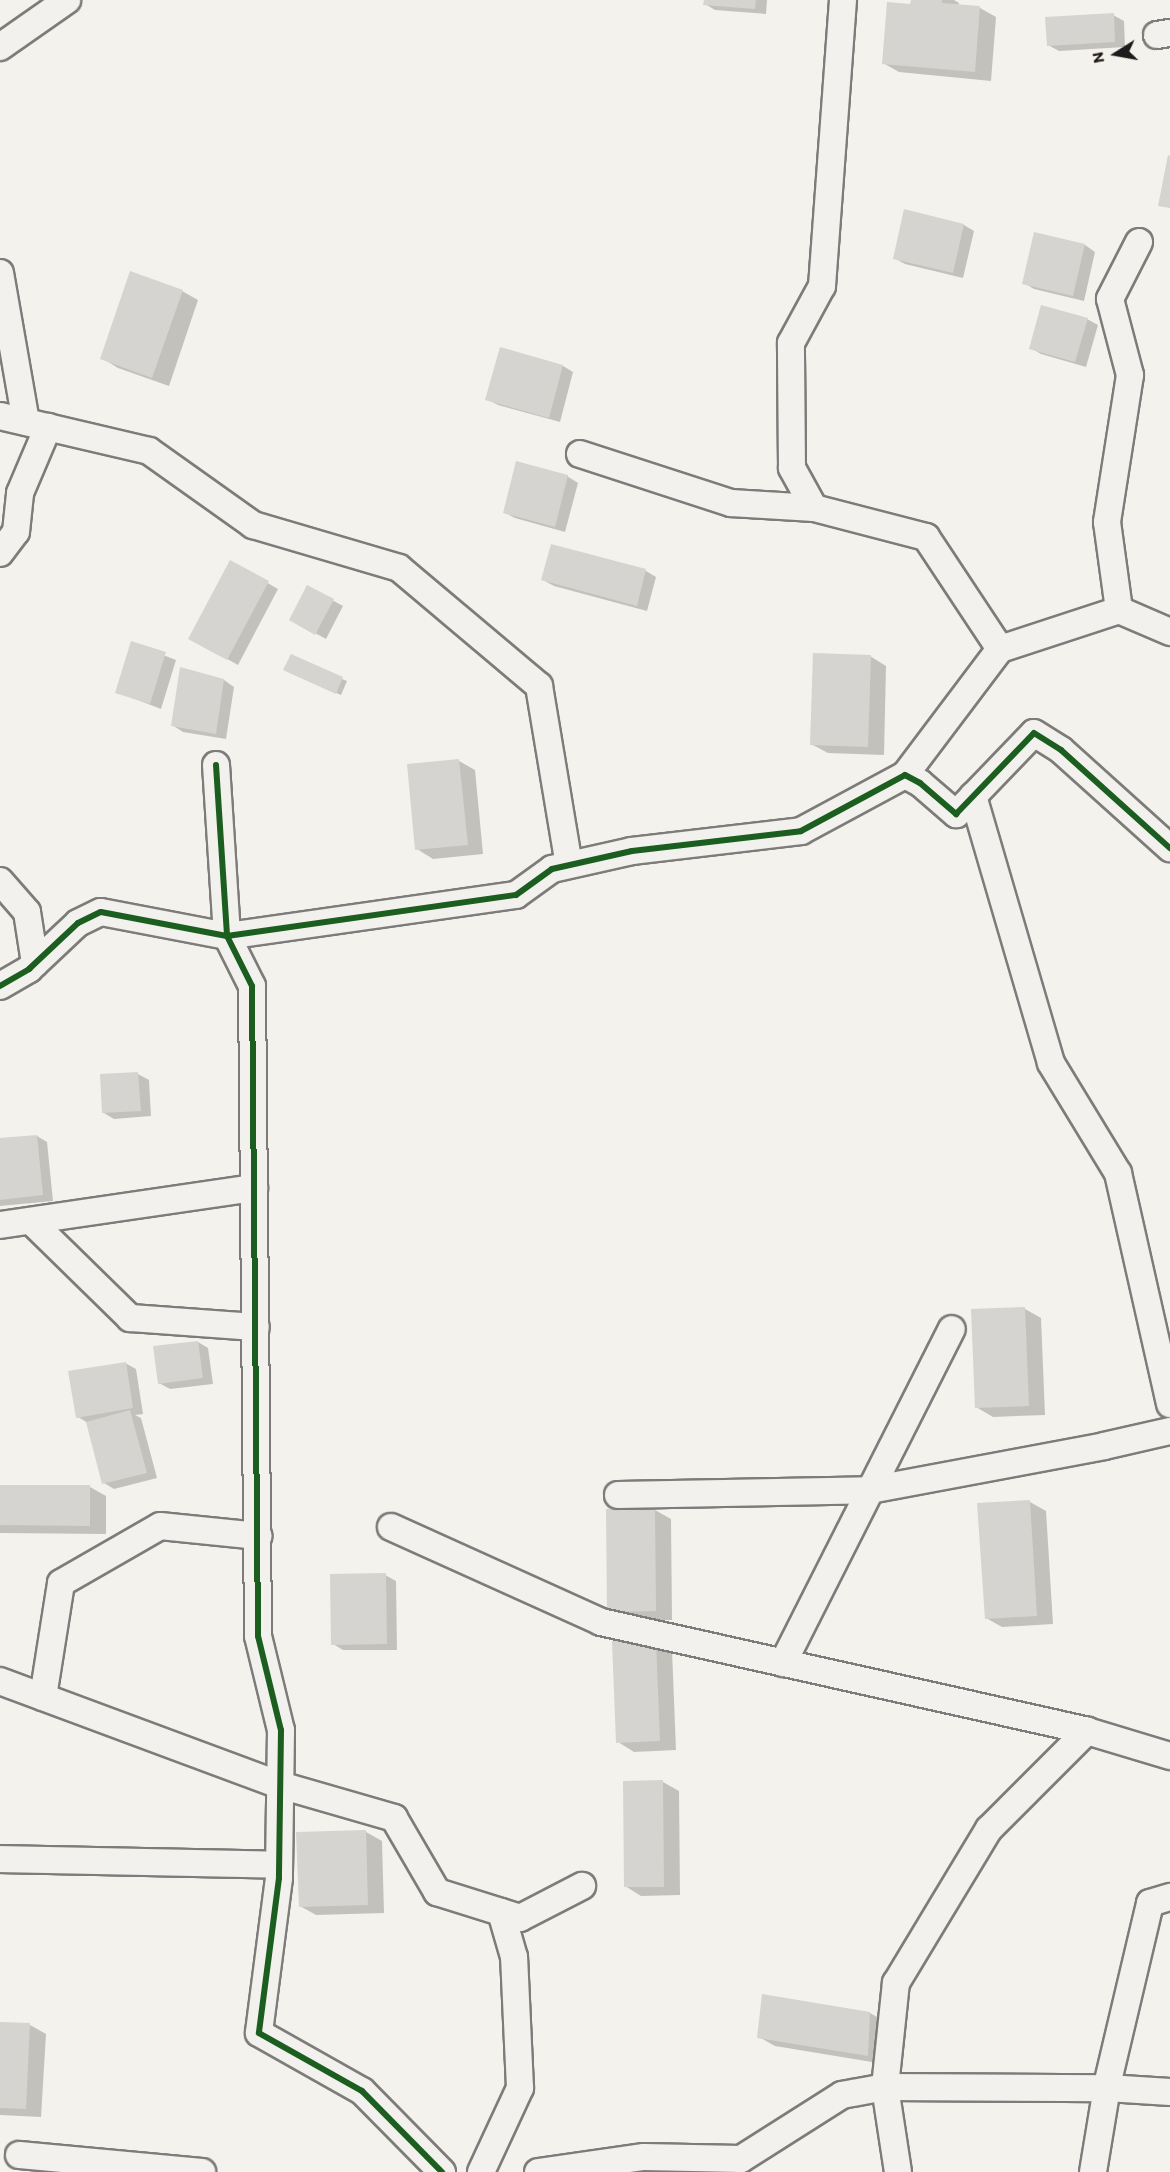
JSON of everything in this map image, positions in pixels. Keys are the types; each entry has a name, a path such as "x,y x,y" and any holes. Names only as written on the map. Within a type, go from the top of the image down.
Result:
{"street":[{"path":"0,47 67,0"},
{"path":"814,508 792,468 791,343 822,286 843,0"},
{"path":"1119,610 1107,522 1130,375 1110,299 1139,242"},
{"path":"0,273 37,425 20,493 16,532 0,553"},
{"path":"0,416 149,451 253,525 399,568 539,686 569,865"},
{"path":"580,454 731,503 814,508 926,537 1000,649"},
{"path":"0,986 34,963 78,923 101,912 227,936 516,895 552,869 569,865 632,851 801,831 905,775 1000,649 1119,610 1170,633"},
{"path":"905,775 920,783 956,814 1034,733 1061,750 1170,848"},
{"path":"216,765 227,936 252,986 258,1636 281,1730 279,1864 259,2033 362,2091 442,2172"},
{"path":"973,796 1051,1063 1118,1173 1170,1404"},
{"path":"0,881 27,912 34,963"},
{"path":"0,1225 254,1188"},
{"path":"31,1221 130,1318 256,1327"},
{"path":"783,1663 952,1329"},
{"path":"618,1495 870,1490 1170,1431"},
{"path":"43,1697 62,1583 160,1526 258,1536"},
{"path":"391,1527 601,1622 1087,1731 1170,1756"},
{"path":"0,1681 280,1785 394,1818 436,1892 520,1918 582,1886"},
{"path":"898,2172 885,2087 896,1983 989,1829 1087,1731"},
{"path":"0,1859 279,1864"},
{"path":"1093,2172 1107,2088 1150,1903 1170,1897"},
{"path":"481,2172 520,2088 514,1957 501,1912"},
{"path":"538,2172 644,2157 741,2159 842,2095 885,2087 1107,2088 1170,2092"},
{"path":"19,2156 202,2172"}],"building":[{"path":"704,0 756,0 755,9 703,5"},
{"path":"911,0 942,0 942,3 980,6 975,72 882,64 887,2 910,4"},
{"path":"1114,13 1115,42 1047,46 1045,17"},
{"path":"1168,155 1170,156 1170,208 1158,206"},
{"path":"904,209 964,224 953,273 893,259"},
{"path":"1034,232 1085,244 1073,296 1022,284"},
{"path":"130,271 183,290 152,378 100,359"},
{"path":"1041,305 1088,318 1075,362 1029,349"},
{"path":"500,347 563,365 549,418 485,400"},
{"path":"516,461 568,475 555,527 503,513"},
{"path":"551,544 646,569 637,606 541,580"},
{"path":"230,560 269,581 227,660 188,639"},
{"path":"307,585 334,599 315,635 289,620"},
{"path":"131,641 166,652 150,704 115,693"},
{"path":"813,653 871,655 868,747 810,745"},
{"path":"291,654 343,677 336,694 283,670"},
{"path":"180,667 224,679 216,734 171,726"},
{"path":"459,759 468,845 415,850 407,764"},
{"path":"138,1072 141,1111 102,1113 100,1074"},
{"path":"37,1135 43,1195 0,1200 0,1138"},
{"path":"1025,1307 1029,1406 975,1408 971,1309"},
{"path":"198,1341 203,1378 158,1384 153,1346"},
{"path":"126,1362 133,1408 76,1418 68,1371"},
{"path":"130,1410 147,1473 102,1484 86,1422"},
{"path":"0,1485 90,1485 90,1526 0,1525"},
{"path":"1030,1500 1037,1616 985,1619 977,1503"},
{"path":"655,1508 656,1611 607,1612 606,1509"},
{"path":"386,1573 387,1644 331,1645 330,1574"},
{"path":"656,1640 660,1741 616,1743 612,1641"},
{"path":"663,1780 664,1887 624,1887 623,1781"},
{"path":"366,1830 368,1905 299,1907 296,1832"},
{"path":"762,1994 870,2012 868,2056 757,2038"},
{"path":"0,2022 30,2023 26,2109 0,2108"}],"cycle path":[{"path":"0,986 29,969 78,923 101,912 227,936 516,895 552,869 632,851 801,831 905,775 920,783 956,814 1034,733 1061,750 1170,848"},
{"path":"216,765 227,936 252,986 258,1636 281,1730 279,1878 259,2033 362,2091 442,2172"}]}
